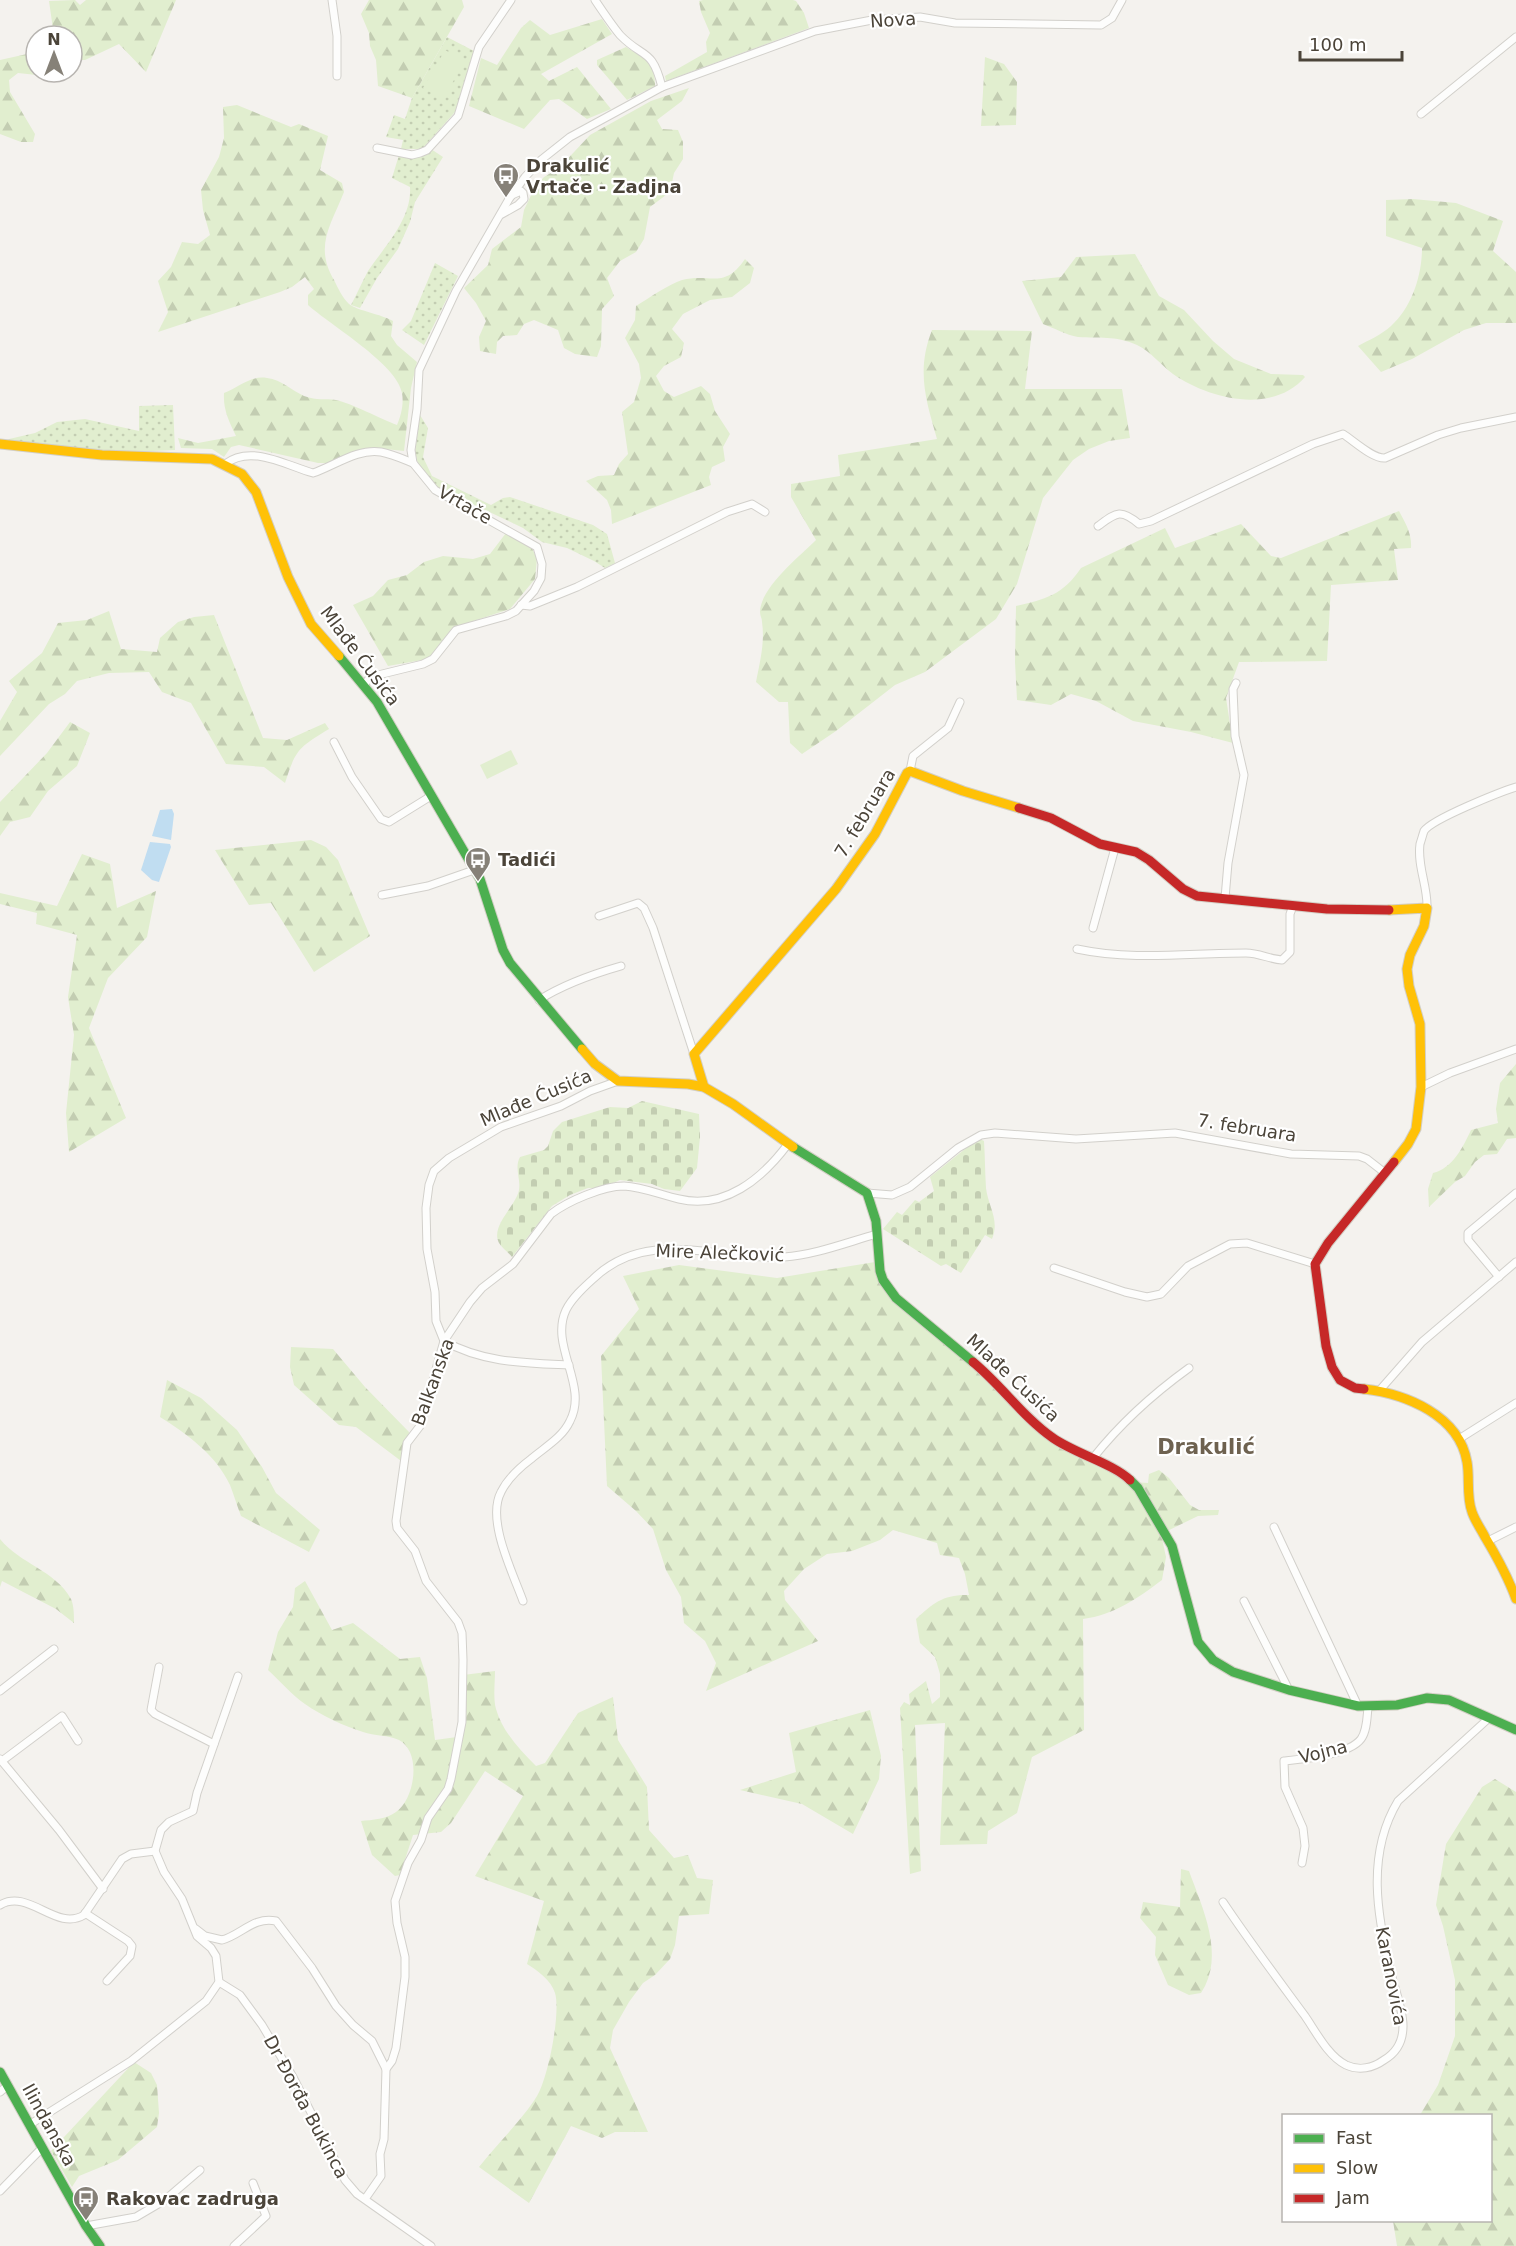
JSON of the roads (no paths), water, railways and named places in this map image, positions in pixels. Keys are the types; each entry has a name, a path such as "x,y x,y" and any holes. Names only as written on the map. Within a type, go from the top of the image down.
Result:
{"street":[{"path":"332,0 337,36 337,76"},
{"path":"377,148 412,155 420,153 427,150 458,116 479,46 511,0"},
{"path":"225,464 238,456 263,456 313,473 350,458 375,452 413,463 411,450 417,409 419,370 456,291 512,195 541,160 570,137 662,87 654,61 621,35 596,0"},
{"name":"Nova","path":"662,87 815,31 872,20 921,17 955,23 1101,25 1112,18 1122,0"},
{"path":"1421,114 1516,37"},
{"path":"497,219 524,199 521,191 512,195"},
{"path":"1098,526 1116,514 1125,513 1139,524 1151,521 1313,444 1343,434 1373,455 1385,458 1438,435 1516,417"},
{"name":"Mlađe Ćusića","path":"0,444 102,455 212,459 242,474 256,492 288,577 311,624 377,702 474,870 483,888 503,950 510,963 595,1064 618,1081"},
{"name":"Vrtače","path":"364,684 370,677 423,664 433,659 456,630 506,616 534,591 541,578 542,564 537,547 435,490 413,463"},
{"path":"521,605 530,606 577,587 728,512 752,504 765,512"},
{"path":"1225,898 1228,863 1244,774 1235,736 1233,689 1236,684"},
{"path":"910,771 913,756 948,728 960,702"},
{"path":"334,742 352,777 381,819 388,822 431,796"},
{"name":"7. februara","path":"694,1054 836,889 875,834 910,771 963,791 1051,818 1086,838 1143,856 1197,896 1371,911 1427,908"},
{"path":"1516,787 1438,820 1425,830 1420,844 1421,868 1428,894 1427,908 1424,926 1412,950 1407,969 1409,986 1420,1024 1421,1087 1416,1129 1408,1144 1328,1243 1315,1264 1324,1334 1332,1367 1340,1380 1355,1388 1379,1391 1412,1401 1446,1422 1459,1439 1467,1461 1468,1494 1472,1512 1516,1596"},
{"path":"1093,928 1116,848"},
{"path":"382,895 428,886 474,870"},
{"path":"598,916 638,903 644,908 653,927 704,1087"},
{"path":"1077,949 1106,954 1151,956 1248,953 1282,960 1290,952 1290,914 1293,906"},
{"path":"539,1000 557,989 621,966"},
{"path":"1421,1087 1450,1073 1516,1049"},
{"name":"Mlađe Ćusića","path":"444,1341 436,1321 435,1292 428,1266 426,1208 429,1185 434,1171 449,1158 501,1127 561,1106 590,1091 618,1081 688,1084 704,1087 733,1104 788,1144 867,1193 873,1203 880,1271 883,1280 896,1298 991,1377 1033,1423 1056,1440 1127,1477 1138,1488 1159,1520 1172,1546 1198,1642 1213,1660 1233,1672 1289,1690 1363,1706 1397,1705 1427,1698 1449,1700 1516,1730"},
{"name":"7. februara","path":"867,1193 892,1195 910,1187 975,1137 1004,1132 1076,1139 1174,1133 1290,1154 1359,1156 1367,1159 1385,1173"},
{"name":"Balkanska","path":"386,2069 392,2061 396,2048 405,1977 405,1957 397,1923 395,1901 398,1888 421,1840 428,1818 448,1789 462,1722 462,1633 458,1622 426,1581 415,1551 397,1528 396,1521 408,1443 420,1426 444,1341 482,1288 513,1264 551,1214 569,1202 624,1186 680,1200 704,1202 718,1199 746,1186 788,1144"},
{"path":"1499,1277 1468,1240 1468,1233 1516,1193"},
{"path":"873,1203 878,1194"},
{"name":"Mire Alečković","path":"523,1600 502,1544 496,1518 496,1504 511,1477 557,1439 569,1424 574,1410 575,1394 563,1334 564,1319 574,1298 603,1270 628,1256 645,1251 667,1249 773,1258 792,1257 877,1234"},
{"path":"1054,1268 1147,1298 1161,1294 1188,1266 1230,1244 1247,1243 1315,1264"},
{"path":"1379,1391 1422,1342 1516,1262"},
{"path":"444,1341 497,1360 569,1365"},
{"path":"1093,1458 1114,1431 1189,1368"},
{"path":"1459,1439 1516,1403"},
{"path":"1274,1527 1363,1706"},
{"path":"1488,1541 1516,1527"},
{"path":"1244,1601 1289,1690"},
{"path":"0,1691 54,1649"},
{"path":"159,1667 151,1710 214,1744"},
{"path":"29,2125 131,2061 206,2001 216,1989 219,1982 216,1956 211,1948 197,1936 182,1899 164,1872 155,1851 159,1835 165,1826 193,1811 237,1677"},
{"name":"Vojna","path":"1302,1863 1305,1846 1303,1828 1285,1787 1284,1761 1312,1759 1357,1743 1364,1732 1363,1706"},
{"path":"78,1741 62,1716 1,1760 59,1830 103,1889"},
{"name":"Karanovića","path":"1222,1902 1274,1977 1332,2054 1346,2065 1361,2068 1373,2067 1385,2060 1396,2052 1403,2028 1378,1909 1379,1855 1383,1834 1389,1816 1398,1801 1489,1718"},
{"path":"0,1905 18,1900 67,1920 79,1918 86,1913 126,1857 155,1851"},
{"path":"86,1913 132,1946 130,1956 107,1982"},
{"path":"194,1928 205,1936 222,1940 251,1924 276,1921 312,1968 336,2006 372,2041 386,2069 384,2139 380,2154 381,2176 365,2199"},
{"name":"Dr Đorđa Bukinca","path":"219,1982 244,1998 293,2077 345,2180 365,2199 431,2246"},
{"name":"Ilindanska","path":"0,2072 4,2088 29,2125 86,2226 100,2246"},
{"path":"0,2191 42,2148"},
{"path":"86,2226 142,2214 165,2200 200,2170"},
{"path":"234,2246 266,2216 253,2182"}],"water":[{"path":"172,809 174,814 171,840 152,836 160,810"},
{"path":"150,842 170,844 171,847 159,882 152,880 141,870"}],"place":[{"name":"Drakulić Vrtače - Zadjna","path":"506,199"},
{"name":"Tadići","path":"478,883"},
{"name":"Rakovac zadruga","path":"86,2222"}],"district":[{"name":"Drakulić","path":"1206,1447"}]}
